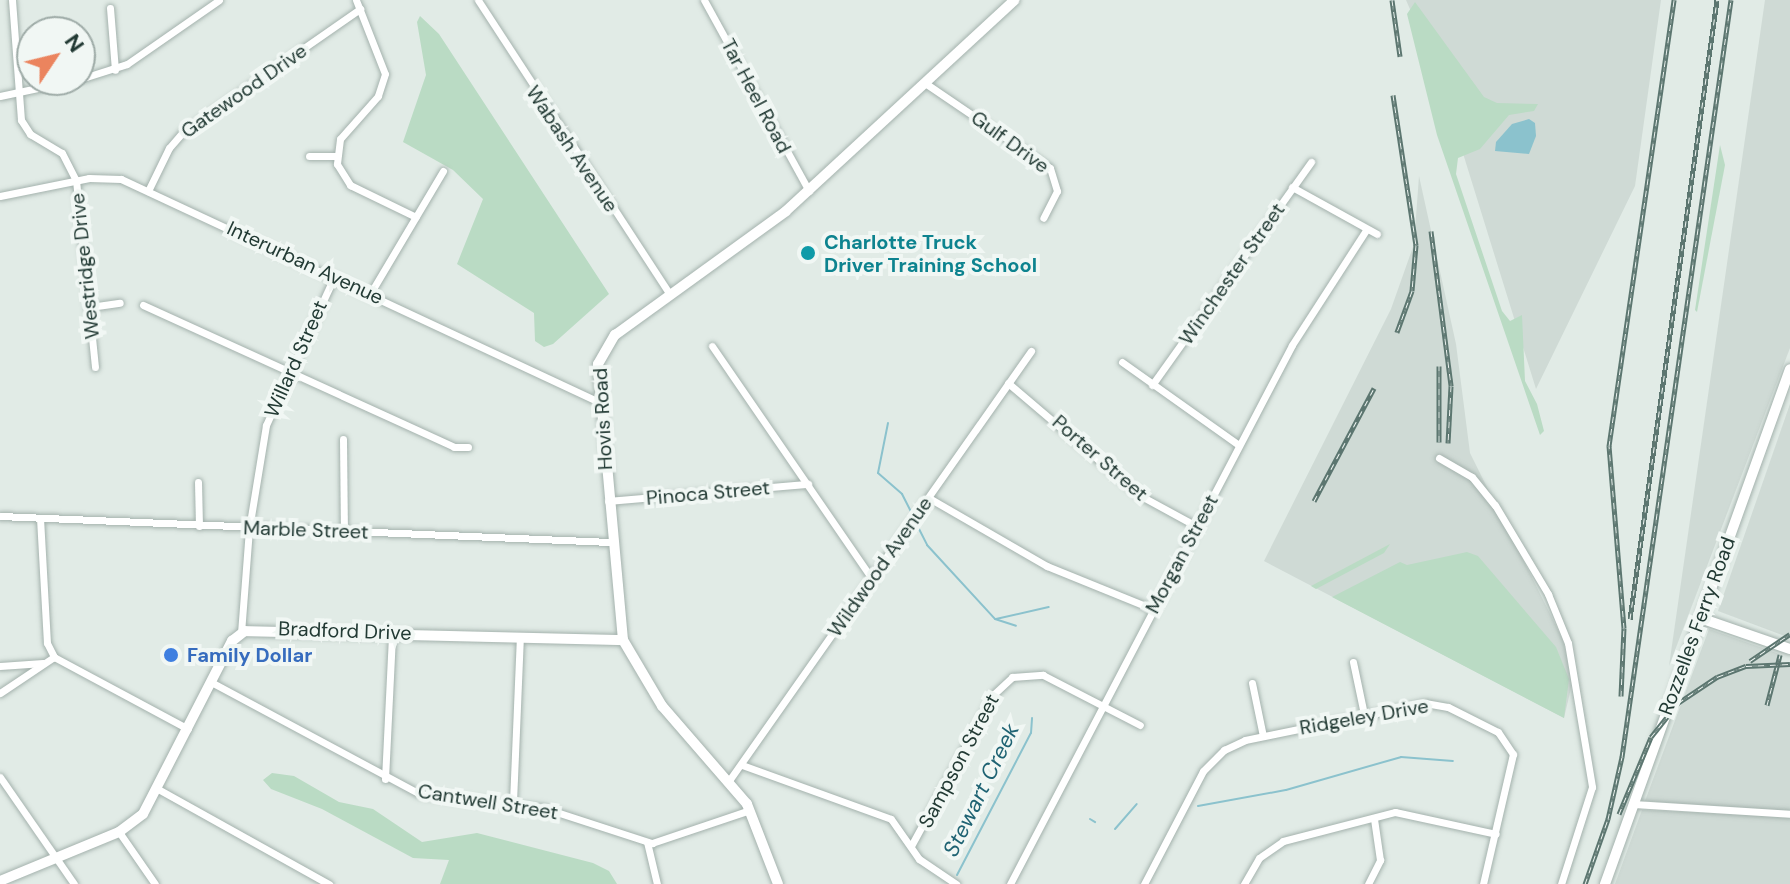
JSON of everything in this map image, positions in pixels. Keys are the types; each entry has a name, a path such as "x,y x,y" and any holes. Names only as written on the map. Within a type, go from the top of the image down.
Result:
{"street":[{"name":"Westridge Drive","path":"12,0 16,53"},
{"path":"96,75 115,70 219,0"},
{"path":"356,0 384,61 384,83 344,132 336,156 350,185 416,217"},
{"name":"Wabash Avenue","path":"478,0 670,295"},
{"name":"Tar Heel Road","path":"704,0 809,191"},
{"name":"Hovis Road","path":"778,884 750,810 655,696 623,640 611,542 598,364 605,347 809,191 1015,0"},
{"path":"110,8 115,70"},
{"name":"Gatewood Drive","path":"148,191 169,148 183,132 360,9"},
{"name":"Gulf Drive","path":"925,83 1050,168 1057,191 1043,218"},
{"name":"Westridge Drive","path":"19,96 23,126 62,153 76,180 95,367"},
{"path":"309,156 336,156"},
{"name":"Winchester Street","path":"1152,385 1311,162"},
{"path":"370,294 443,171"},
{"name":"Interurban Avenue","path":"0,196 76,180 110,177 148,191 599,402"},
{"path":"1292,187 1377,234"},
{"name":"Morgan Street","path":"1010,884 1292,345 1366,230"},
{"name":"Willard Street","path":"241,633 249,529 266,425 334,277"},
{"path":"90,307 120,303"},
{"path":"143,305 454,447 468,447"},
{"path":"712,346 872,579"},
{"name":"Wildwood Avenue","path":"728,782 1031,351"},
{"path":"1122,362 1239,445"},
{"name":"Rozzelles Ferry Road","path":"1605,884 1790,369"},
{"name":"Porter Street","path":"1008,383 1141,496 1196,526"},
{"path":"343,439 344,530"},
{"path":"1441,458 1472,477 1495,505 1548,594 1568,643 1592,787 1561,884"},
{"path":"198,482 199,526"},
{"name":"Pinoca Street","path":"608,501 808,484"},
{"path":"929,498 1047,566 1153,609"},
{"name":"Marble Street","path":"0,516 249,529 344,530 611,542"},
{"path":"40,518 47,643 54,657 188,729"},
{"path":"1700,618 1790,649"},
{"name":"Bradford Drive","path":"241,633 274,628 623,640"},
{"path":"385,779 392,632"},
{"path":"0,881 54,856 119,832 143,814 211,682 241,633"},
{"path":"513,802 520,637"},
{"path":"0,693 54,657"},
{"path":"1353,662 1364,714"},
{"path":"0,666 45,663"},
{"name":"Sampson Street","path":"911,846 1006,680 1039,674 1140,725"},
{"name":"Cantwell Street","path":"211,682 385,779 434,797 513,802 647,842"},
{"path":"1252,683 1263,736"},
{"name":"Ridgeley Drive","path":"1144,884 1207,766 1229,747 1263,736 1364,714 1436,704 1503,737 1514,766 1483,884"},
{"path":"742,765 887,817 923,862 956,884"},
{"path":"0,777 74,884"},
{"path":"158,789 329,884"},
{"path":"1633,804 1790,814"},
{"path":"657,884 647,842 674,838 750,810"},
{"path":"1244,884 1259,858 1283,841 1409,812 1496,834"},
{"path":"1368,884 1380,860 1374,819"},
{"path":"119,832 155,884"}],"shaded area":[{"path":"1406,0 1661,0 1635,186 1536,389 1439,76"},
{"path":"1765,0 1790,0 1790,348 1669,666"},
{"path":"1419,176 1456,344 1470,453 1563,640 1573,680 1564,718 1264,561 1391,309 1414,244"},
{"path":"1790,404 1790,638 1718,611"},
{"path":"1709,629 1782,655 1780,661 1790,665 1790,811 1645,801"},
{"path":"1642,810 1790,817 1790,884 1615,884"}],"green space":[{"path":"1415,2 1484,97 1497,103 1538,104 1534,111 1509,115 1480,149 1458,158 1456,174 1502,311 1510,321 1522,315 1525,381 1537,404 1544,431 1540,435 1437,135 1407,14"},
{"path":"420,16 439,34 609,294 553,344 544,347 535,341 534,313 457,264 483,199 453,170 403,142 426,75 417,22"},
{"path":"1720,145 1725,165 1697,312 1695,310"},
{"path":"1390,544 1384,553 1316,589 1311,586"},
{"path":"1467,552 1478,556 1556,647 1569,679 1564,718 1332,597 1400,562 1407,565"},
{"path":"272,773 294,776 339,802 373,809 422,842 477,833 593,863 609,871 617,884 440,884 449,860 413,858 322,809 271,789 263,780"}],"water":[{"path":"1529,119 1535,123 1536,136 1529,154 1495,151 1496,142 1512,124"}],"waterway":[{"name":"Stewart Creek","path":"888,423 878,473 902,494 911,512"},
{"name":"Stewart Creek","path":"917,525 927,545 995,619 1016,626"},
{"path":"996,619 1049,607"},
{"name":"Stewart Creek","path":"957,875 1031,733 1032,718"},
{"path":"1198,806 1286,790 1401,757 1453,761"},
{"path":"1115,829 1137,804"},
{"path":"1090,819 1095,822"}],"railway":[{"path":"1392,0 1400,56"},
{"path":"1621,696 1624,628 1609,446 1674,0"},
{"path":"1630,619 1717,0"},
{"path":"1585,884 1608,819 1622,757 1731,0"},
{"path":"1393,95 1416,245 1412,291 1397,332"},
{"path":"1431,231 1451,386 1448,443"},
{"path":"1439,366 1439,442"},
{"path":"1314,501 1374,388"},
{"path":"1750,661 1790,634"},
{"path":"1767,705 1780,655"},
{"path":"1619,814 1651,737 1678,703 1717,677 1746,666 1790,664"}],"place":[{"name":"Charlotte Truck Driver Training School","path":"808,253"},
{"name":"Family Dollar","path":"171,655"}]}
